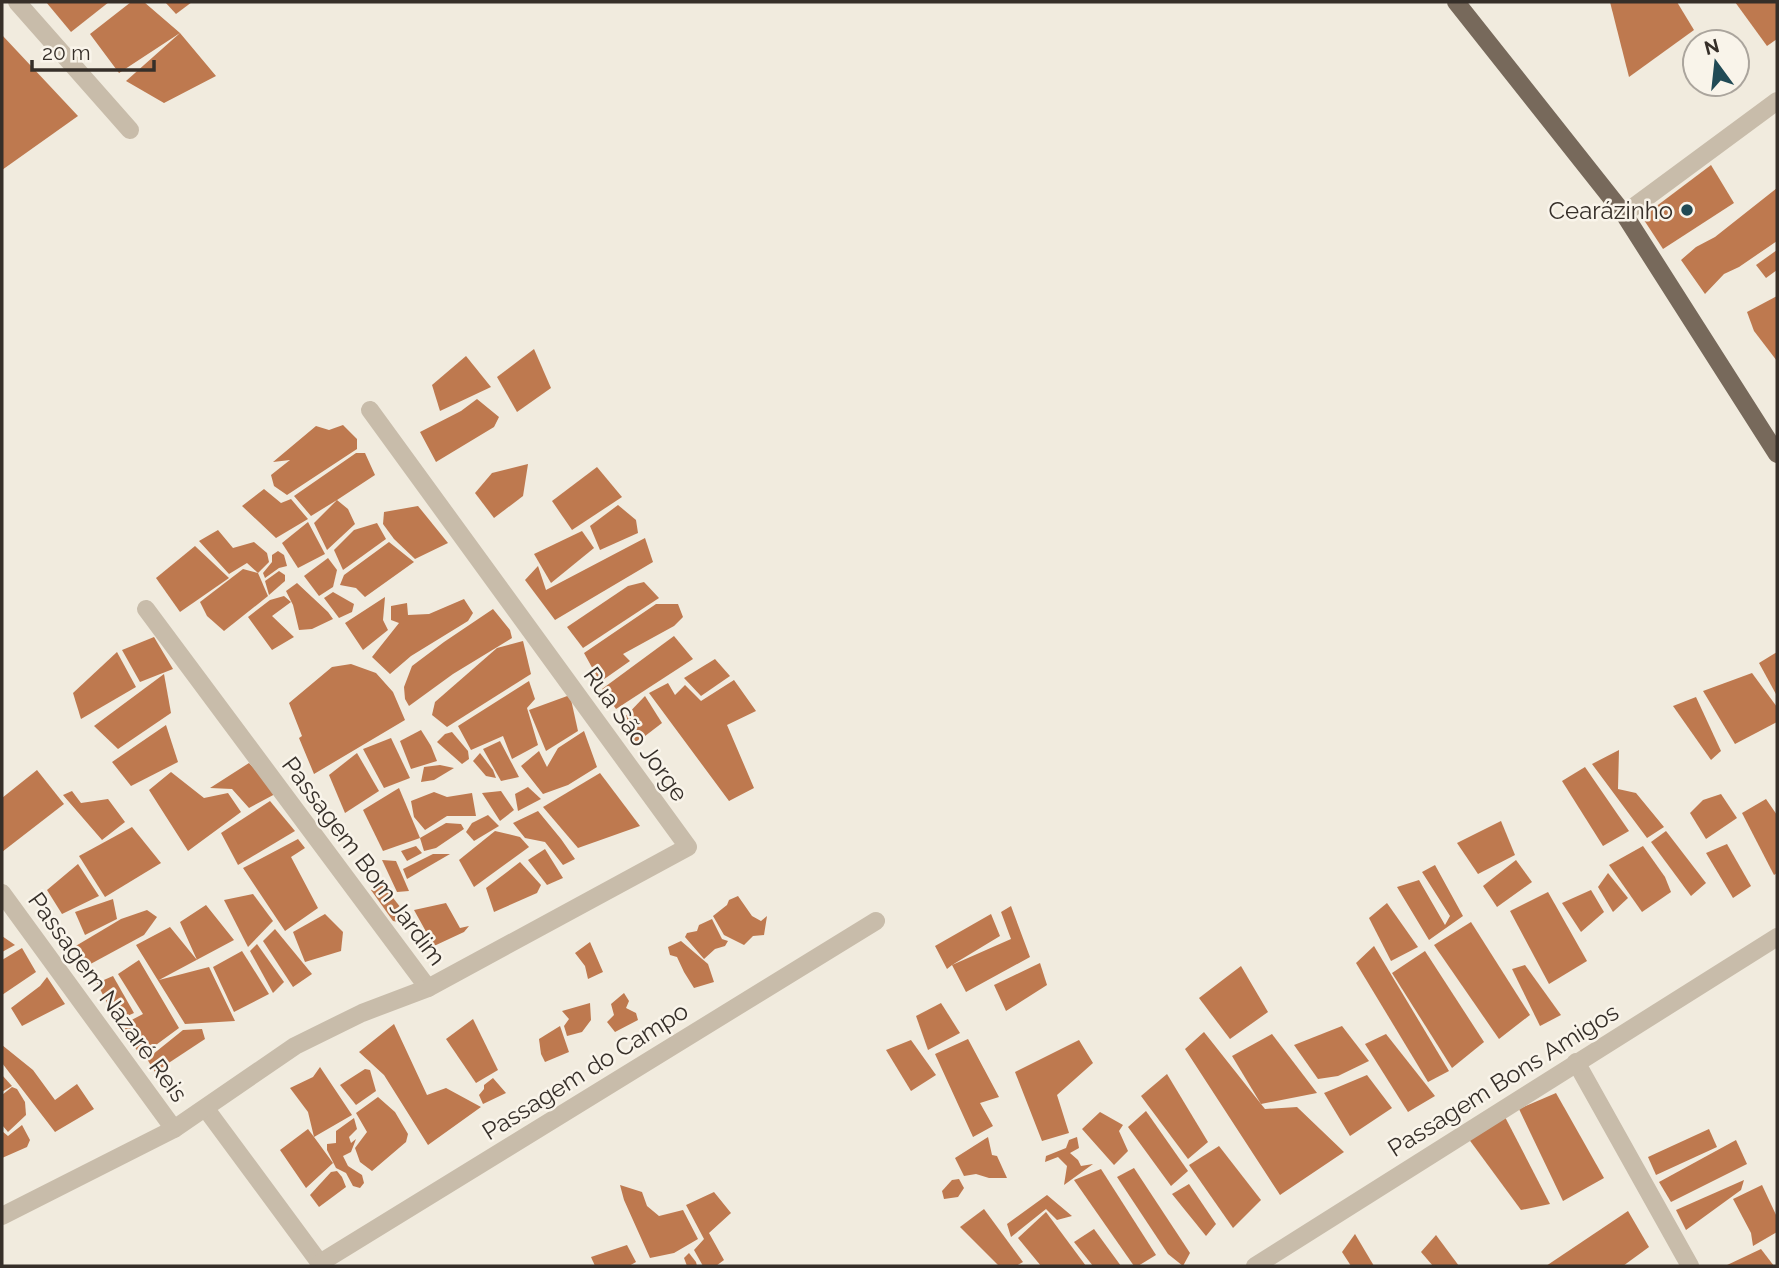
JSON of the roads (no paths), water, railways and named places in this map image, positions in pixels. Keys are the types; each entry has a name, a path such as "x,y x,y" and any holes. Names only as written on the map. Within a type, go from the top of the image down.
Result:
{"main road":[{"path":"1456,2 1625,214 1777,454"}],"street":[{"path":"17,2 130,130"},
{"path":"1625,214 1777,101"},
{"name":"Rua São Jorge","path":"370,410 688,847 428,989"},
{"name":"Passagem Bom Jardim","path":"2,1216 174,1129 295,1046 362,1013 428,989 146,609"},
{"name":"Passagem Nazaré Reis","path":"2,893 174,1129"},
{"name":"Passagem do Campo","path":"321,1265 876,921"},
{"name":"Passagem Bons Amigos","path":"1255,1266 1777,937"},
{"path":"1576,1062 1690,1266"},
{"path":"206,1109 321,1265"}],"place":[{"name":"Cearázinho","path":"1687,210"}]}
